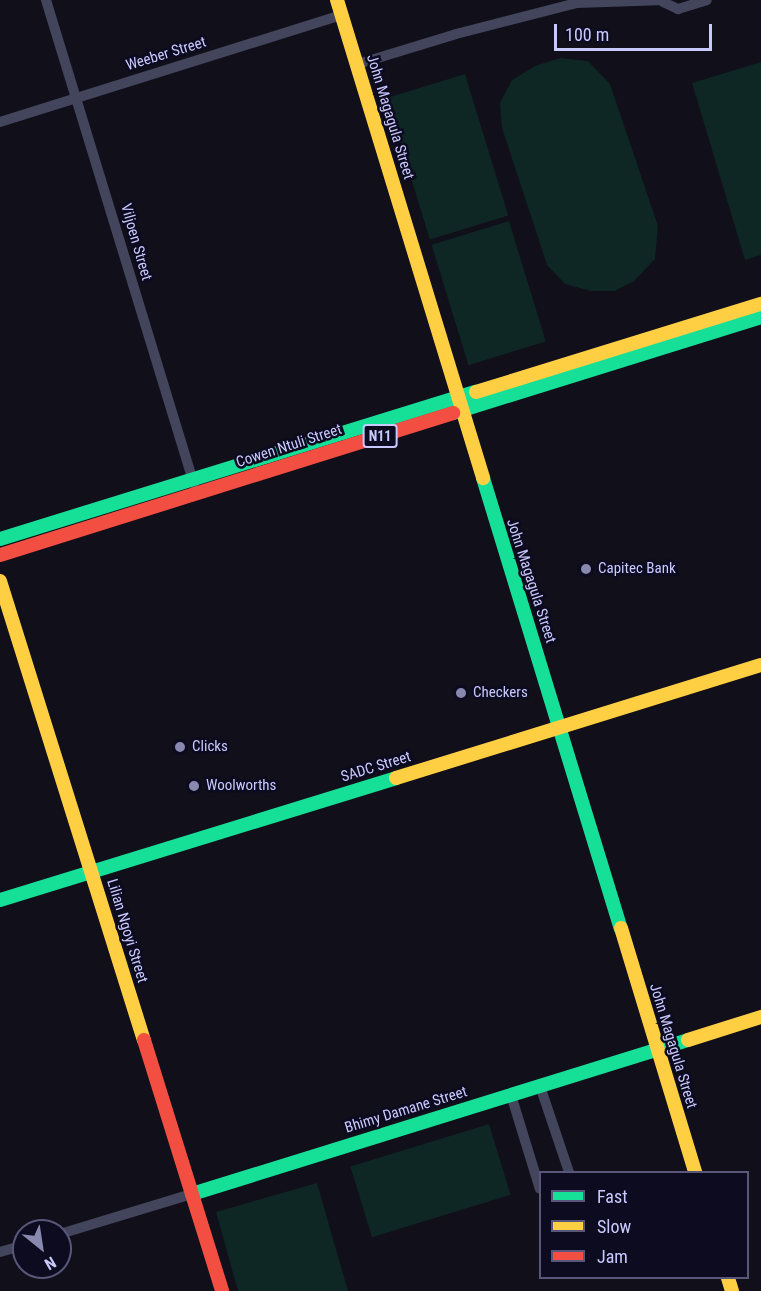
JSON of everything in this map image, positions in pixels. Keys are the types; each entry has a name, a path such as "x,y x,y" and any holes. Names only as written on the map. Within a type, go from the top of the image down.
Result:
{"main road":[{"name":"John Magagula Street","path":"337,0 458,403 560,727 694,1171"},
{"name":"Cowen Ntuli Street","path":"0,555 197,493 458,403 761,304"},
{"name":"Cowen Ntuli Street","path":"0,539 193,478 761,317"},
{"name":"Lilian Ngoyi Street","path":"0,581 222,1291"},
{"name":"SADC Street","path":"0,900 761,665"},
{"name":"Bhimy Damane Street","path":"192,1194 761,1017"}],"street":[{"name":"Viljoen Street","path":"46,0 197,493"},
{"path":"358,64 456,34 577,3 605,0 664,1 678,9 707,0"},
{"name":"Weeber Street","path":"0,122 341,15"},
{"path":"540,1086 568,1171"},
{"path":"511,1095 539,1186"},
{"name":"Bhimy Damane Street","path":"72,1230 192,1194"}],"green space":[{"path":"560,58 588,61 610,84 658,226 655,259 634,281 615,291 591,291 565,284 547,265 502,128 500,103 512,80 535,66"},
{"path":"761,62 761,255 745,260 692,83"},
{"path":"465,74 508,216 430,240 387,98"},
{"path":"509,221 546,341 468,365 432,245"},
{"path":"489,1124 511,1195 372,1237 350,1166"},
{"path":"317,1183 348,1291 238,1291 216,1212"}],"traffic: fast":[{"path":"453,413 761,317"},
{"path":"0,539 476,392"},
{"path":"483,478 621,928"},
{"path":"0,900 396,778"},
{"path":"192,1194 688,1040"}],"traffic: slow":[{"path":"337,0 483,478"},
{"path":"476,392 761,304"},
{"path":"0,581 144,1040"},
{"path":"396,778 761,665"},
{"path":"621,928 695,1171"},
{"path":"688,1040 761,1017"},
{"path":"728,1279 732,1291"}],"traffic: jam":[{"path":"0,555 453,413"},
{"path":"144,1040 222,1291"}],"place":[{"name":"Capitec Bank","path":"586,569"},
{"name":"Checkers","path":"461,693"},
{"name":"Clicks","path":"180,747"},
{"name":"Woolworths","path":"194,786"}]}
